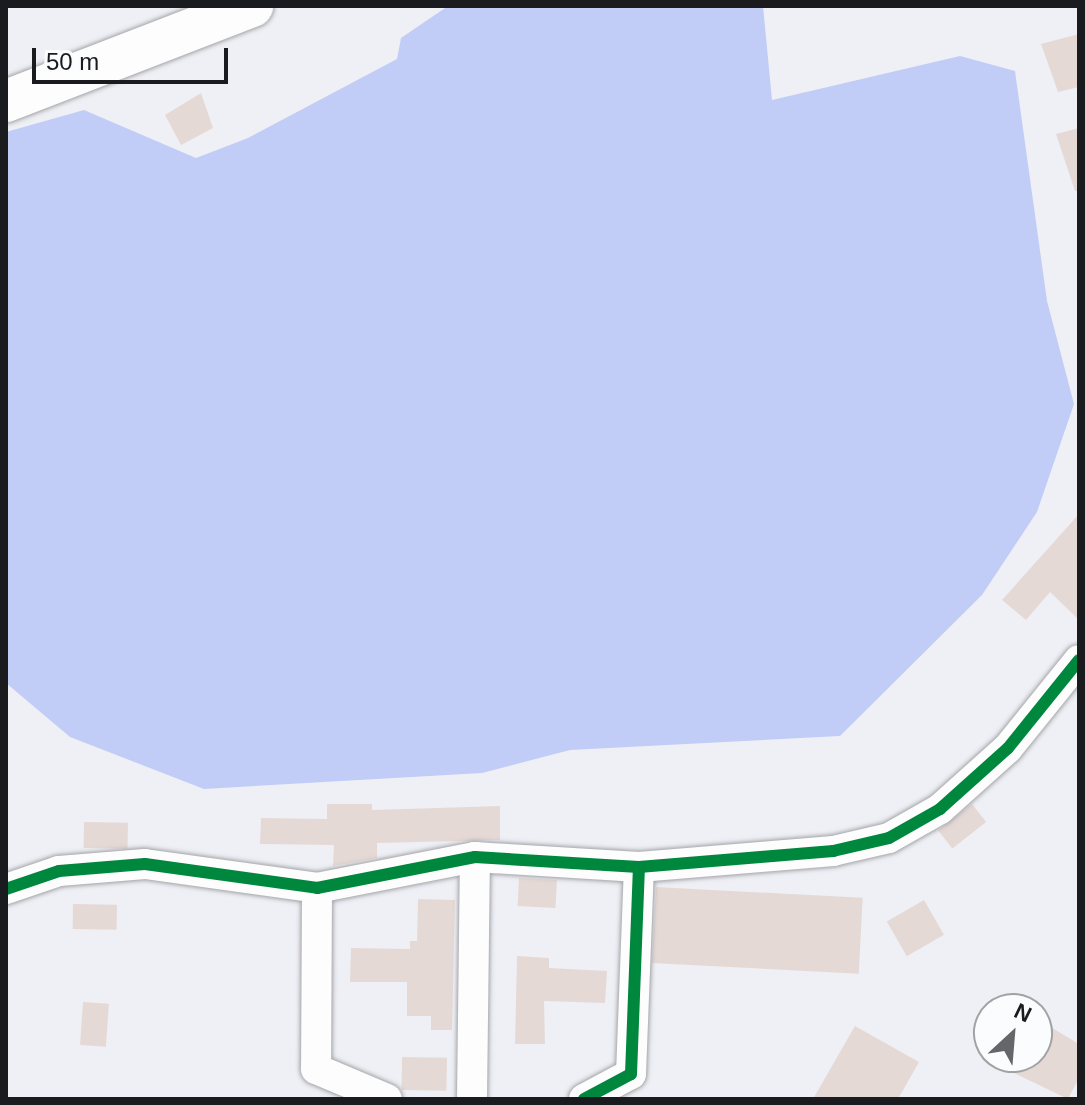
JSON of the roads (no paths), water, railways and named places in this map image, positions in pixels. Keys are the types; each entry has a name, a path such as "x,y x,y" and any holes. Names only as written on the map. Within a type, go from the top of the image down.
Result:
{"main road":[{"path":"6,101 252,6"}],"street":[{"path":"6,889 59,871 145,864 317,888 475,857 639,867 833,851 889,838 940,809 1008,748 1079,660"},
{"path":"472,1099 475,857"},
{"path":"584,1099 631,1074 639,867"},
{"path":"317,888 316,1069 387,1099"}]}
